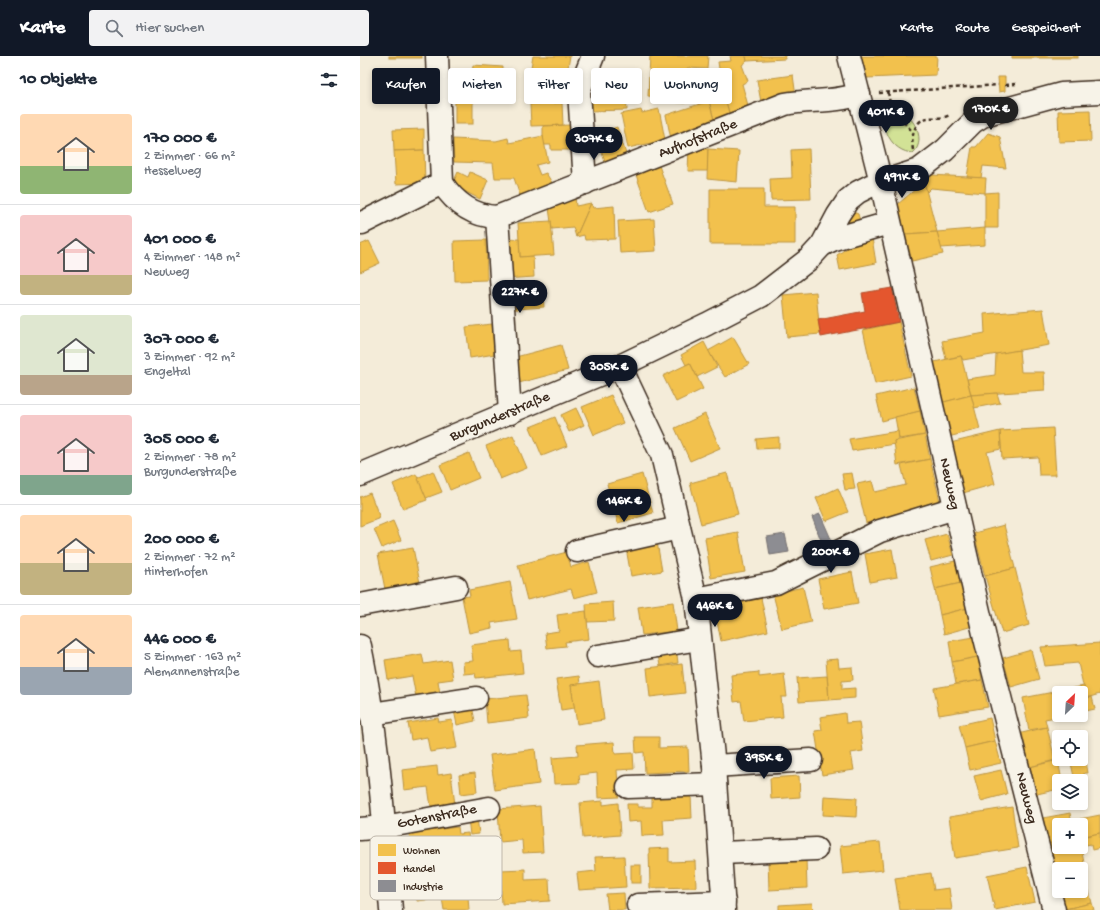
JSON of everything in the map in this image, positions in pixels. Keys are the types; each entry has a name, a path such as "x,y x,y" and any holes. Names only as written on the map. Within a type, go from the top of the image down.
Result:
{"street":[{"path":"362,223 442,182 437,56"},
{"path":"585,183 579,91 593,56"},
{"name":"Neuweg","path":"849,56 881,182 889,223 985,638 1054,910"},
{"name":"Burgunderstraße","path":"360,474 510,413 620,366 708,324 761,296 809,259 822,245 848,200 858,192 881,182 919,170 945,150 973,122 984,115 1061,94 1100,92"},
{"name":"Aufhofstraße","path":"442,182 452,197 462,206 476,214 497,217 785,104 800,101 846,99 859,94"},
{"path":"497,217 510,413"},
{"name":"Burgunderstraße","path":"822,245 834,239 889,223"},
{"path":"620,366 662,456 696,599 714,775 724,906 638,905"},
{"path":"696,599 776,583 880,531 955,508"},
{"path":"578,551 679,528"},
{"path":"360,605 456,587"},
{"path":"598,656 699,639"},
{"name":"Gotenstraße","path":"360,646 371,714 385,836"},
{"path":"371,714 476,698"},
{"path":"628,787 811,760"},
{"name":"Gotenstraße","path":"360,829 384,827 489,808"},
{"path":"721,853 816,849"},
{"name":"Gotenstraße","path":"390,900 391,910"}],"path":[{"path":"859,94 998,85"},
{"path":"888,92 891,109 913,132"}],"green space":[{"path":"891,109 905,113 915,125 919,140 913,153 905,152 899,148 889,137 886,130 886,123 887,116"}],"building: Wohnen":[{"path":"389,56 422,56 422,58 389,58"},
{"path":"533,56 570,56 568,68 531,68"},
{"path":"650,56 708,56 707,68 650,68 650,96 648,96"},
{"path":"730,56 746,56 747,61 742,65 748,81 742,84 749,109 730,116 727,104 732,104 732,68 719,68 718,62 731,61"},
{"path":"746,56 785,56 785,59 747,61"},
{"path":"861,56 937,56 936,75 867,78"},
{"path":"1012,56 1078,56 1078,58 1012,58"},
{"path":"473,65 503,67 503,68 473,68"},
{"path":"793,75 796,97 761,102 757,80"},
{"path":"998,77 1005,77 1005,91 999,92"},
{"path":"588,94 591,94 591,104 627,104 627,110 589,111"},
{"path":"455,104 473,104 473,124 455,124"},
{"path":"530,104 562,104 563,125 531,126"},
{"path":"700,104 710,104 714,120 671,139 666,115"},
{"path":"710,104 727,104 730,116 714,120"},
{"path":"659,109 665,140 628,148 621,114 641,110 642,113"},
{"path":"1090,110 1091,141 1059,142 1058,111"},
{"path":"570,125 571,150 551,150 551,145 543,145 543,126"},
{"path":"617,127 626,154 605,162 596,134"},
{"path":"424,129 424,150 394,151 393,130"},
{"path":"988,133 1000,137 1006,168 983,166 981,178 967,177 972,147 976,147"},
{"path":"543,136 548,162 536,165 540,175 546,173 554,186 522,202 514,178 495,178 493,163 454,162 453,139 496,141 508,138 509,143"},
{"path":"689,148 708,149 708,171 688,171"},
{"path":"708,149 739,151 737,182 707,179"},
{"path":"809,149 811,199 771,200 770,179 792,178 791,150"},
{"path":"424,150 425,183 396,184 394,151"},
{"path":"658,163 673,204 649,212 635,172"},
{"path":"458,172 468,177 470,172 488,180 480,199 452,185"},
{"path":"931,175 986,178 985,193 931,188 927,192 924,182"},
{"path":"924,182 937,232 905,234 898,204"},
{"path":"710,189 764,189 764,207 795,207 795,244 710,244"},
{"path":"998,192 998,228 985,228 985,193"},
{"path":"575,197 576,206 591,203 576,237 573,227 552,229 549,208"},
{"path":"591,203 593,208 614,206 615,239 585,240 584,235 576,237"},
{"path":"851,211 858,214 860,221 843,226"},
{"path":"654,219 656,251 620,253 618,221"},
{"path":"551,221 554,255 520,257 518,223"},
{"path":"985,228 985,245 941,248 937,232"},
{"path":"937,232 943,254 912,261 905,234"},
{"path":"872,238 876,263 840,270 837,255 859,240"},
{"path":"519,239 520,257 533,256 534,277 504,279 501,240"},
{"path":"486,240 487,280 455,281 454,241"},
{"path":"369,241 380,263 360,272 360,245"},
{"path":"542,284 544,307 505,310 503,287"},
{"path":"816,292 820,334 787,337 783,295"},
{"path":"1043,309 1049,345 963,360 961,356 946,359 942,341 985,333 984,314"},
{"path":"899,322 911,376 875,384 863,330"},
{"path":"492,324 495,354 470,358 466,327"},
{"path":"733,337 749,364 725,377 708,351"},
{"path":"704,342 717,367 697,377 690,363 686,365 681,355"},
{"path":"561,345 568,370 515,384 508,359"},
{"path":"1019,350 1021,372 1044,372 1045,390 971,395 967,379 995,375 996,354"},
{"path":"961,356 971,395 940,403 930,363"},
{"path":"690,363 703,389 676,402 663,376"},
{"path":"914,387 920,411 882,421 876,396"},
{"path":"997,393 1000,403 974,408 971,395"},
{"path":"611,395 623,423 594,435 582,407"},
{"path":"971,395 980,429 948,437 940,403"},
{"path":"576,408 584,425 569,432 561,415"},
{"path":"920,411 925,435 899,439 895,417"},
{"path":"705,414 720,448 690,461 675,428"},
{"path":"555,417 567,446 542,456 530,427"},
{"path":"1053,428 1056,475 1039,475 1038,457 1002,459 1000,431"},
{"path":"898,431 899,439 894,441 895,444 852,451 849,439"},
{"path":"1000,431 1001,449 987,452 995,484 963,493 950,443"},
{"path":"513,435 527,468 500,479 486,446"},
{"path":"925,435 930,459 897,465 894,441"},
{"path":"779,437 779,448 757,449 756,439"},
{"path":"469,453 479,478 450,490 440,465"},
{"path":"930,459 941,506 866,523 857,484 872,481 875,492 906,485 901,465"},
{"path":"433,471 442,492 426,498 417,478"},
{"path":"727,473 738,514 701,524 690,483"},
{"path":"852,473 855,489 845,490 842,474"},
{"path":"416,474 427,500 403,509 393,484"},
{"path":"642,474 653,513 618,523 607,484"},
{"path":"838,488 848,512 826,521 816,498"},
{"path":"370,493 380,518 360,526 360,497"},
{"path":"393,521 401,540 382,548 374,529"},
{"path":"1004,525 1015,568 985,576 974,533"},
{"path":"738,532 745,572 711,578 705,538"},
{"path":"947,534 953,555 931,561 925,540"},
{"path":"657,542 662,571 631,576 626,548"},
{"path":"413,548 420,583 385,589 378,554"},
{"path":"892,549 897,577 870,582 865,554"},
{"path":"567,552 571,567 589,562 597,592 574,598 571,589 527,600 518,565"},
{"path":"955,561 961,583 935,589 930,567"},
{"path":"1015,568 1029,625 1002,633 985,576"},
{"path":"852,572 858,603 824,609 818,579"},
{"path":"510,582 517,619 491,623 492,628 469,633 462,597 470,596 469,590"},
{"path":"961,583 968,608 940,615 935,589"},
{"path":"803,587 811,622 782,629 773,594"},
{"path":"761,598 768,631 721,641 714,607"},
{"path":"613,602 614,621 587,622 586,604"},
{"path":"673,602 677,631 642,635 638,607"},
{"path":"968,608 973,626 944,634 940,615"},
{"path":"586,611 589,639 565,642 566,646 547,648 545,633 559,631 557,615"},
{"path":"975,637 978,657 952,662 949,641"},
{"path":"510,640 511,652 521,651 523,673 476,678 475,673 464,674 463,662 473,661 471,645"},
{"path":"1100,643 1100,694 1088,697 1088,686 1083,686 1078,663 1045,666 1041,647"},
{"path":"676,647 678,663 660,666 657,649"},
{"path":"1031,650 1039,679 1011,687 1003,658"},
{"path":"422,654 424,664 450,660 453,679 438,681 440,693 416,697 412,676 388,680 385,660"},
{"path":"978,657 982,680 956,684 952,662"},
{"path":"838,659 839,668 852,667 853,680 842,681 842,689 855,688 855,698 829,700 826,660"},
{"path":"682,664 685,693 650,697 647,668"},
{"path":"759,672 759,677 784,674 787,697 781,697 783,717 744,721 741,701 734,702 731,675"},
{"path":"579,676 580,684 571,685 575,708 561,710 556,679"},
{"path":"827,676 829,700 799,702 797,678"},
{"path":"982,680 988,707 939,715 934,688"},
{"path":"599,681 604,720 577,724 571,685"},
{"path":"1052,692 1052,718 1045,719 1047,727 1029,730 1023,698"},
{"path":"526,695 529,718 487,723 485,699"},
{"path":"1092,697 1095,709 1088,710 1088,698"},
{"path":"472,706 475,721 457,725 454,710"},
{"path":"845,713 846,723 859,722 863,751 851,753 854,770 822,775 815,731 822,730 820,717"},
{"path":"438,718 439,722 452,720 457,748 430,752 427,737 411,740 408,723"},
{"path":"990,718 995,741 965,748 959,725"},
{"path":"1047,727 1052,748 1052,761 1030,767 1022,733"},
{"path":"635,737 659,737 659,748 688,747 689,771 645,773 644,752 636,753"},
{"path":"995,741 1001,763 970,770 965,748"},
{"path":"614,742 615,754 633,753 634,769 617,770 619,797 598,798 597,773 579,775 580,783 554,784 552,758 578,756 577,745"},
{"path":"535,749 539,784 495,790 490,755"},
{"path":"1052,762 1052,766 1059,766 1061,774 1052,774 1052,791 1037,794 1030,767"},
{"path":"437,766 438,775 451,773 455,805 431,807 428,787 404,790 402,770"},
{"path":"1072,766 1087,766 1088,773 1073,774"},
{"path":"1001,770 1007,794 981,801 974,776"},
{"path":"475,773 477,792 461,794 459,775"},
{"path":"799,776 800,797 771,799 770,778"},
{"path":"691,796 692,818 663,820 664,835 642,836 641,821 628,822 627,804 638,804 638,807 652,807 652,798"},
{"path":"824,796 857,798 856,817 823,815"},
{"path":"603,801 603,805 618,803 620,835 583,838 580,803"},
{"path":"540,806 543,852 523,853 522,840 502,842 502,836 500,836 498,809"},
{"path":"1012,807 1018,848 955,858 949,817"},
{"path":"1070,813 1071,818 1052,818 1052,843 1048,844 1043,818"},
{"path":"1100,815 1100,833 1088,836 1088,818 1085,818"},
{"path":"477,817 479,834 470,835 468,818"},
{"path":"458,827 459,834 468,833 468,836 409,836 409,833"},
{"path":"1100,833 1100,848 1092,850 1091,844 1088,845 1088,836"},
{"path":"880,842 883,870 843,874 840,846"},
{"path":"1052,843 1052,854 1082,854 1084,862 1052,862 1048,844"},
{"path":"669,848 669,862 695,861 696,887 650,888 649,849"},
{"path":"624,856 626,887 579,890 577,873 596,871 595,857"},
{"path":"806,859 807,888 769,890 768,860"},
{"path":"631,865 641,865 641,883 631,883"},
{"path":"1027,867 1035,902 995,910 987,875"},
{"path":"525,869 525,880 549,879 550,901 502,904 502,870"},
{"path":"931,873 934,890 949,888 952,910 900,910 895,878"},
{"path":"1088,888 1092,903 1065,909 1062,898 1088,898"},
{"path":"624,893 625,910 608,910 606,894"},
{"path":"442,900 468,900 469,910 444,910"},
{"path":"812,903 813,910 779,910 779,905"},
{"path":"1092,903 1094,910 1065,909"}],"building: Handel":[{"path":"892,288 899,322 821,337 818,320 865,311 862,293"}],"building: Industrie":[{"path":"820,514 831,539 822,543 812,517"},
{"path":"785,534 789,552 770,555 767,537"}]}
